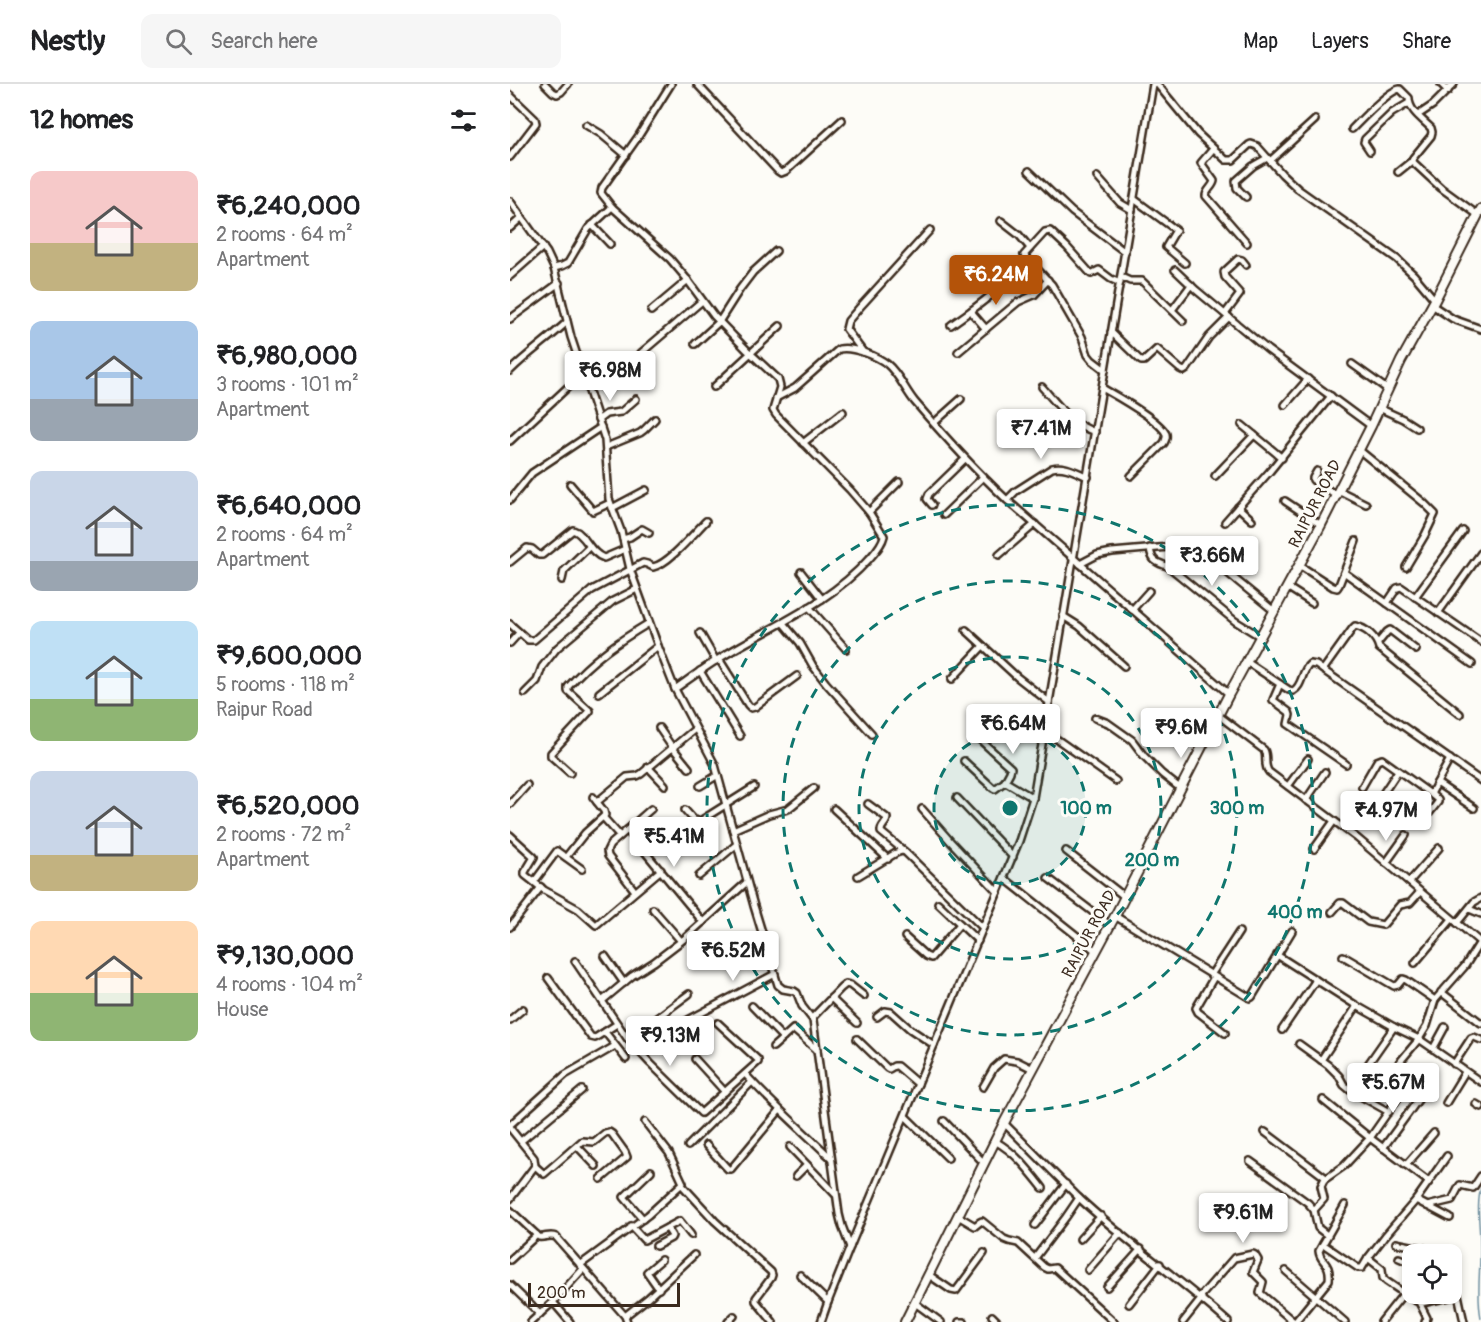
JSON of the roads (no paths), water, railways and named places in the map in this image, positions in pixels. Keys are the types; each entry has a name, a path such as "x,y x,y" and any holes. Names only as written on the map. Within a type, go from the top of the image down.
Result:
{"main road":[{"name":"RAIPUR ROAD","path":"905,1322 994,1142 1125,897 1229,694 1321,525 1401,361 1479,212"}],"street":[{"path":"545,84 557,94 568,84"},
{"path":"671,84 601,191 603,197 670,259 719,321 778,379 780,384 774,412 837,476 869,512 884,534 883,541 855,574 837,589 700,671 675,689"},
{"path":"697,84 781,173 842,120"},
{"path":"1155,84 1183,117 1226,160 1231,161 1249,145 1254,144 1298,189 1397,259 1414,275 1433,303 1448,316 1481,329"},
{"path":"821,1322 850,1247 1013,857 1033,798 1155,84"},
{"path":"1441,84 1448,91"},
{"path":"1418,115 1433,105 1454,84"},
{"path":"1352,129 1377,104 1398,88 1408,96 1412,109 1431,128 1432,132 1413,160 1398,172"},
{"path":"510,95 535,119 536,123 510,157"},
{"path":"1370,151 1364,142 1365,139 1392,113 1409,103"},
{"path":"1246,197 1237,188 1236,181 1253,166 1268,159 1315,120"},
{"path":"586,125 626,155"},
{"path":"1214,149 1201,163 1214,181 1206,196 1247,243"},
{"path":"1413,160 1441,188 1479,212"},
{"path":"1029,171 1072,212 1125,252"},
{"path":"1097,177 1120,203 1132,210"},
{"path":"1134,200 1176,231 1166,247 1185,262"},
{"path":"510,201 543,247 554,268 567,322 601,427 606,447 606,471 611,506 618,521 630,569 675,689 718,775 778,985 796,992 814,1024 836,1196 842,1226 850,1247"},
{"path":"554,268 568,263 592,225 612,207"},
{"path":"510,228 521,218"},
{"path":"1001,221 1030,248"},
{"path":"592,225 610,244"},
{"path":"864,353 846,328 846,324 930,230"},
{"path":"1105,370 1088,355 1082,337 1048,280 1024,257 1045,232 1050,231 1091,274 1099,270 1114,281 1142,281 1183,321"},
{"path":"510,276 543,247"},
{"path":"695,344 719,321 753,272 776,251"},
{"path":"1111,332 1141,361 1157,349 1184,371 1227,315 1240,294 1225,277 1224,272 1238,259 1246,265"},
{"path":"1175,270 1268,350 1371,426"},
{"path":"651,310 688,280"},
{"path":"958,352 1018,302 1034,295 1048,280"},
{"path":"951,325 1008,282"},
{"path":"510,319 559,283"},
{"path":"1172,310 1191,285"},
{"path":"640,352 702,301"},
{"path":"972,310 986,329"},
{"path":"510,371 567,322"},
{"path":"714,387 780,326"},
{"path":"776,398 795,388 839,349 848,348 864,353 888,365 908,393 983,477 1229,694"},
{"path":"1352,364 1387,389"},
{"path":"510,441 583,373"},
{"path":"1285,405 1308,379"},
{"path":"1042,387 1072,421 1082,428 1095,432"},
{"path":"1102,388 1155,422 1167,437 1164,443 1131,476"},
{"path":"1225,522 1331,396"},
{"path":"598,420 606,414 621,412 636,399"},
{"path":"934,423 962,399"},
{"path":"1379,408 1417,428"},
{"path":"803,443 843,412"},
{"path":"606,447 640,433 655,419"},
{"path":"1242,425 1281,458"},
{"path":"510,500 532,473 601,427"},
{"path":"1215,476 1254,435"},
{"path":"1359,450 1435,514 1406,567"},
{"path":"932,505 927,499 929,494 965,459"},
{"path":"1007,500 1016,491 1052,468 1068,468 1088,477"},
{"path":"1317,471 1313,480 1337,493 1366,504"},
{"path":"944,515 983,477"},
{"path":"869,512 899,482"},
{"path":"570,484 593,511 611,506 646,490"},
{"path":"1285,501 1321,525"},
{"path":"1238,507 1252,520"},
{"path":"510,624 528,640 534,640 592,591 644,563 653,567 660,565 706,521"},
{"path":"999,555 1035,524"},
{"path":"623,539 642,529 649,533"},
{"path":"510,562 526,548 532,549 537,555 542,555 573,530 578,531 589,547 602,558 625,549"},
{"path":"1415,597 1463,531"},
{"path":"1299,565 1335,588 1339,585 1356,541"},
{"path":"1080,564 1102,554 1181,546"},
{"path":"562,580 566,570 589,547"},
{"path":"1150,548 1151,557 1156,562 1175,571 1235,621 1261,637"},
{"path":"1438,613 1481,553"},
{"path":"1224,570 1274,611"},
{"path":"801,572 822,599"},
{"path":"1344,573 1472,664"},
{"path":"1287,587 1312,603"},
{"path":"1387,603 1398,587 1401,588 1481,642"},
{"path":"525,693 537,681 542,667 557,648 613,602 637,589"},
{"path":"1132,610 1149,591"},
{"path":"809,607 846,649"},
{"path":"1063,616 1074,622 1124,666"},
{"path":"570,773 551,756 551,753 590,711 568,691 568,687 583,670 607,650 649,622"},
{"path":"783,623 819,674 872,734"},
{"path":"1323,670 1354,626 1358,626 1376,640 1379,648 1460,714"},
{"path":"966,630 1017,677 1049,702"},
{"path":"1378,643 1390,630 1416,651"},
{"path":"510,643 519,633"},
{"path":"700,633 751,708 797,676"},
{"path":"599,693 658,646"},
{"path":"952,679 983,646"},
{"path":"1247,662 1289,690 1295,691 1305,669 1309,665 1316,665 1481,781"},
{"path":"700,671 740,736"},
{"path":"1280,684 1273,700 1290,712 1288,724 1346,764"},
{"path":"1218,715 1264,750 1266,768 1269,772 1334,821 1480,942 1465,966 1441,992 1430,1020 1419,1039 1396,1069 1397,1075 1405,1081 1406,1086 1370,1138 1344,1166 1326,1178 1322,1184 1324,1199 1314,1210"},
{"path":"1095,718 1108,723 1132,740 1144,756 1180,789"},
{"path":"659,728 689,768"},
{"path":"566,857 585,833 603,817 605,813 595,800 627,777 639,775 695,729"},
{"path":"1044,730 1116,781"},
{"path":"964,761 996,789 1004,783 1010,772 1011,768 976,736"},
{"path":"1288,786 1308,759"},
{"path":"1362,787 1380,759 1438,800 1423,821"},
{"path":"1432,795 1450,759"},
{"path":"648,767 664,786"},
{"path":"1380,798 1398,771"},
{"path":"1306,800 1324,772"},
{"path":"700,786 718,775"},
{"path":"1004,783 1008,783 1033,798"},
{"path":"1437,783 1474,808"},
{"path":"510,804 527,785"},
{"path":"685,810 694,820 700,821 753,787"},
{"path":"733,830 792,806 814,788"},
{"path":"957,798 1013,857"},
{"path":"868,804 887,818 881,832 905,852 983,928"},
{"path":"635,891 607,854 610,845 651,809"},
{"path":"834,809 888,859"},
{"path":"922,809 998,892"},
{"path":"603,817 620,836"},
{"path":"1314,849 1334,821"},
{"path":"627,830 703,922"},
{"path":"510,835 533,856 534,859 525,874 541,887 575,907 596,925 661,870"},
{"path":"1386,863 1406,835"},
{"path":"699,876 737,844"},
{"path":"1409,882 1439,848"},
{"path":"1066,851 1125,897"},
{"path":"534,882 556,852 560,852 582,869"},
{"path":"858,876 899,852 905,852"},
{"path":"1048,878 1110,925"},
{"path":"1004,879 1096,951"},
{"path":"602,1001 681,941 747,882"},
{"path":"510,927 541,887"},
{"path":"1332,912 1342,903 1368,922 1383,925 1398,906 1410,903 1420,891"},
{"path":"1414,963 1454,921 1481,898"},
{"path":"938,903 978,941"},
{"path":"652,909 681,941"},
{"path":"1469,909 1481,914"},
{"path":"1115,916 1251,998 1292,931"},
{"path":"905,937 931,958 960,924"},
{"path":"1225,1033 1196,1008 1239,932"},
{"path":"1277,955 1357,1006 1419,1039 1481,1082"},
{"path":"605,956 624,983"},
{"path":"1343,956 1395,986 1403,979 1406,980 1436,1000"},
{"path":"575,961 627,1038 699,1112 702,1112 758,1063 758,1060 718,1023"},
{"path":"689,993 649,1024 656,1035 658,1036 775,974"},
{"path":"548,978 590,1036 594,1038 617,1024"},
{"path":"1282,1030 1316,980"},
{"path":"812,1018 846,984 864,996"},
{"path":"1441,992 1481,1023"},
{"path":"831,998 857,1023"},
{"path":"752,1006 783,1038"},
{"path":"1322,1060 1357,1006"},
{"path":"510,1020 523,1009"},
{"path":"877,1017 885,1011 891,1012 910,1029 934,1045"},
{"path":"1350,1090 1394,1027"},
{"path":"1433,1049 1445,1027"},
{"path":"774,1047 794,1029 817,1050"},
{"path":"604,1032 626,1059"},
{"path":"1454,1064 1471,1038 1481,1040"},
{"path":"857,1039 887,1068 897,1066 918,1084"},
{"path":"1299,1044 1340,1076 1350,1090 1389,1112"},
{"path":"601,1179 627,1156 609,1132 594,1142 584,1141 544,1174 535,1166 534,1158 510,1126 565,1075 615,1046"},
{"path":"695,1059 724,1092"},
{"path":"983,1087 994,1068 1004,1059 1017,1061 1033,1069"},
{"path":"1446,1103 1465,1072"},
{"path":"745,1074 779,1111 831,1158"},
{"path":"688,1146 752,1082"},
{"path":"521,1142 582,1090"},
{"path":"1383,1148 1423,1093"},
{"path":"1323,1100 1429,1182"},
{"path":"706,1145 731,1169 779,1111"},
{"path":"905,1116 948,1158"},
{"path":"944,1121 984,1162"},
{"path":"531,1322 553,1302 582,1267 682,1185 683,1179 675,1164 645,1122"},
{"path":"1004,1123 1079,1198 1228,1322"},
{"path":"1265,1132 1326,1178"},
{"path":"1406,1165 1434,1132"},
{"path":"994,1142 1009,1149 1043,1188"},
{"path":"577,1146 596,1166"},
{"path":"790,1147 836,1196"},
{"path":"1323,1244 1359,1269 1363,1267 1416,1200 1447,1156"},
{"path":"1250,1161 1303,1198 1314,1210 1317,1226 1327,1235"},
{"path":"796,1176 807,1165"},
{"path":"510,1199 535,1166"},
{"path":"643,1219 623,1198 651,1171"},
{"path":"1427,1206 1451,1201 1460,1185 1473,1188 1481,1176"},
{"path":"1035,1225 1066,1184"},
{"path":"682,1185 715,1221 771,1272 771,1278 756,1301 773,1322"},
{"path":"1035,1258 1079,1198"},
{"path":"1416,1200 1450,1218"},
{"path":"1183,1322 1231,1260 1251,1254 1255,1255 1258,1260 1253,1272 1263,1282 1260,1293 1294,1322 1329,1280 1328,1266 1318,1253 1345,1205"},
{"path":"510,1210 537,1235 556,1237 626,1319 694,1255"},
{"path":"958,1216 975,1226 982,1221 1004,1239 1020,1244 1047,1268 1055,1268 1114,1322"},
{"path":"1080,1239 1101,1216"},
{"path":"631,1226 643,1240 677,1222 681,1222 691,1235"},
{"path":"657,1246 671,1238 667,1228"},
{"path":"1088,1270 1119,1233"},
{"path":"510,1260 537,1235"},
{"path":"1396,1243 1402,1244"},
{"path":"1107,1287 1141,1249"},
{"path":"929,1275 956,1291 984,1253"},
{"path":"1368,1258 1382,1269 1384,1279 1402,1292"},
{"path":"659,1289 647,1272 661,1260"},
{"path":"1129,1304 1160,1264"},
{"path":"1286,1271 1345,1322"},
{"path":"800,1275 828,1302"},
{"path":"510,1285 540,1314"},
{"path":"1381,1322 1402,1296"},
{"path":"553,1302 570,1322"},
{"path":"915,1303 941,1322"},
{"path":"1420,1304 1427,1317 1425,1322"},
{"path":"1460,1304 1464,1322"},
{"path":"728,1322 734,1316"},
{"path":"992,1316 998,1322"},
{"path":"1386,1316 1392,1322"}],"waterway":[{"path":"1481,1188 1478,1208 1481,1318"}]}
